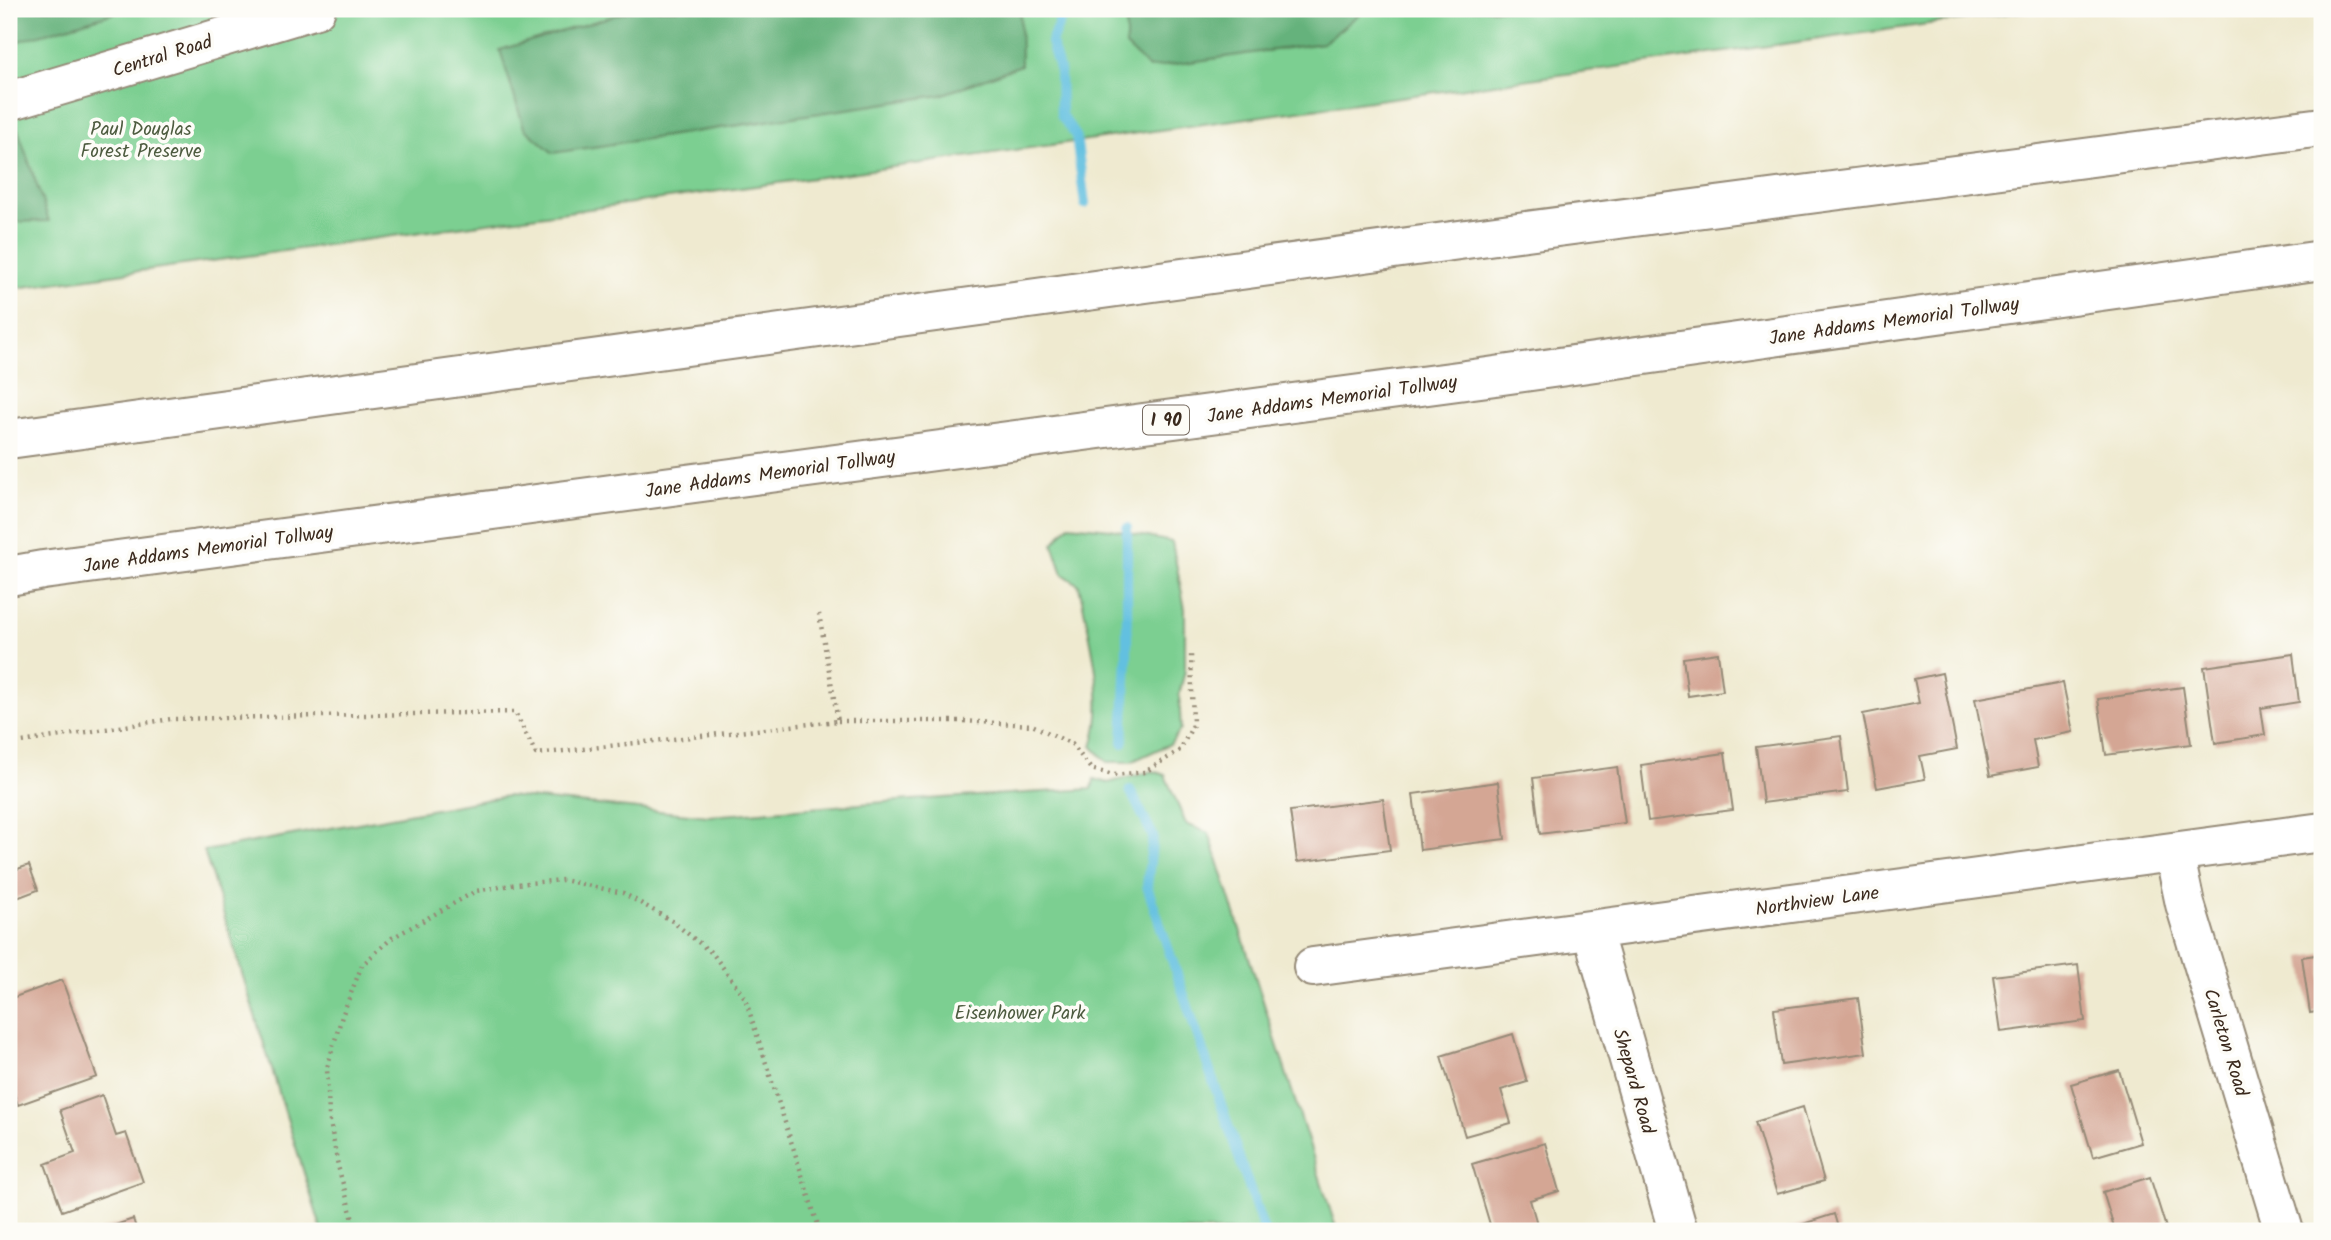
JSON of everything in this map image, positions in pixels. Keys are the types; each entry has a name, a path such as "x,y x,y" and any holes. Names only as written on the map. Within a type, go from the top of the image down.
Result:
{"main road":[{"name":"Central Road","path":"9,102 316,9"},
{"path":"9,439 1476,238 2322,127"},
{"name":"Jane Addams Memorial Tollway","path":"9,576 1488,377 2322,260"},
{"name":"Northview Lane","path":"1312,967 2322,832"},
{"name":"Carleton Road","path":"2174,852 2185,904 2284,1231"},
{"name":"Shepard Road","path":"1592,930 1678,1231"}],"path":[{"path":"819,614 838,721"},
{"path":"9,744 172,719 515,712 536,754 838,721 962,721 1032,725 1072,744 1091,769 1113,775 1145,772 1180,750 1193,725 1191,654"},
{"path":"356,1231 338,1166 329,1116 327,1068 342,1016 362,965 392,938 476,891 563,880 623,893 672,922 713,954 746,998 820,1231"}],"green space":[{"name":"Paul Douglas Forest Preserve","path":"9,9 2037,9 9,289"},
{"path":"9,9 128,9 9,44"},
{"path":"636,9 1020,9 1021,65 941,95 553,153 524,128 500,50"},
{"path":"1131,9 1366,9 1323,43 1149,68 1126,46 1126,18"},
{"path":"15,121 49,221 9,222 9,123"},
{"path":"1069,525 1111,529 1172,542 1185,609 1185,671 1179,695 1181,729 1170,744 1131,762 1107,762 1092,746 1097,728 1098,687 1092,645 1079,585 1063,574 1053,544"},
{"name":"Eisenhower Park","path":"1153,771 1165,775 1186,824 1209,833 1337,1231 322,1231 204,851 507,796 709,816 1092,789 1094,779 1108,783"}],"building":[{"path":"1718,653 1723,691 1688,696 1683,658"},
{"path":"2293,654 2299,702 2261,708 2265,735 2215,743 2204,667"},
{"path":"1942,673 1957,749 1920,756 1925,779 1877,788 1863,714 1919,703 1914,679"},
{"path":"2063,683 2073,732 2033,740 2038,767 1990,776 1975,699"},
{"path":"2183,687 2191,744 2106,755 2098,699"},
{"path":"1841,736 1848,792 1763,803 1756,747"},
{"path":"1725,753 1733,810 1648,821 1641,765"},
{"path":"1617,767 1625,823 1540,834 1533,778"},
{"path":"1498,782 1505,839 1420,850 1413,794"},
{"path":"1383,799 1390,850 1297,862 1290,811"},
{"path":"29,865 38,890 9,901 9,872"},
{"path":"2322,954 2322,1011 2310,1013 2302,957"},
{"path":"2078,965 2085,1021 2001,1032 1993,976"},
{"path":"62,980 97,1077 18,1105 9,1079 9,999"},
{"path":"1858,998 1866,1053 1781,1065 1774,1009"},
{"path":"1513,1034 1527,1082 1501,1090 1511,1123 1465,1136 1441,1056"},
{"path":"2119,1070 2141,1143 2093,1157 2071,1084"},
{"path":"102,1095 116,1136 126,1133 143,1182 62,1211 45,1164 75,1153 60,1110"},
{"path":"1803,1107 1824,1181 1777,1194 1755,1122"},
{"path":"1545,1143 1559,1191 1530,1200 1539,1231 1492,1231 1472,1164"},
{"path":"2150,1177 2167,1231 2115,1231 2103,1192"},
{"path":"1834,1214 1839,1231 1787,1229"},
{"path":"133,1219 137,1231 98,1231"}],"waterway":[{"path":"1063,9 1051,42 1060,72 1061,115 1076,136 1085,204"},
{"path":"1123,743 1127,656 1127,528"},
{"path":"1130,790 1153,836 1147,886 1264,1231"}]}
